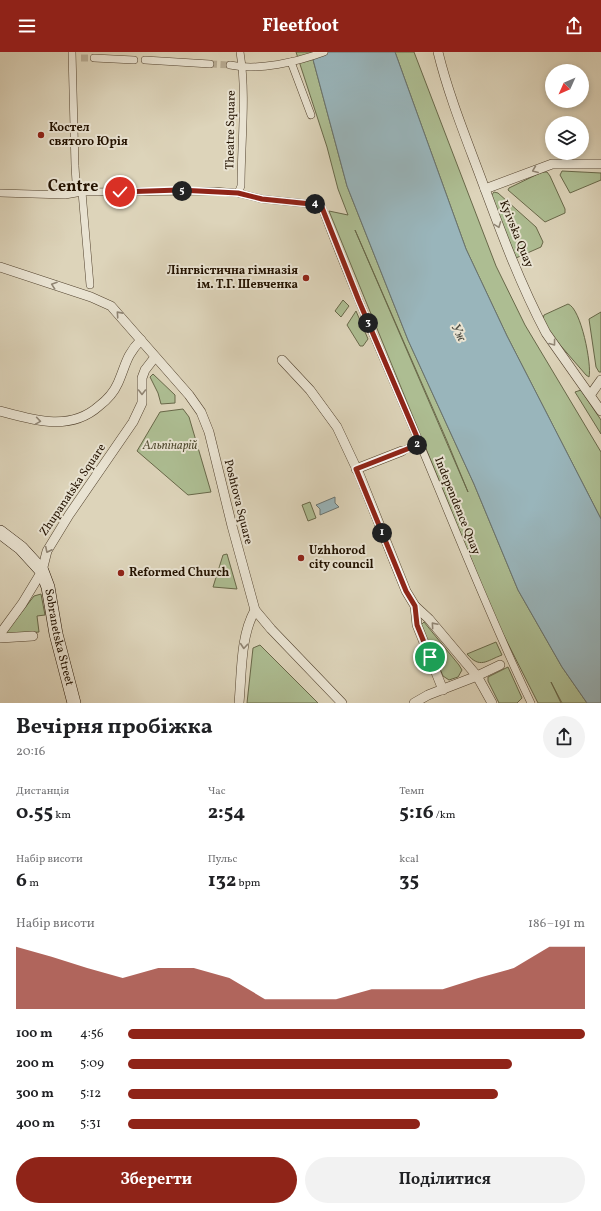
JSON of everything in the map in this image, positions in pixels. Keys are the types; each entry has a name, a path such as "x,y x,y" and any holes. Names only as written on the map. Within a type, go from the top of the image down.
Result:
{"main road":[{"path":"0,532 21,548 42,571"},
{"name":"Sobranetska Street","path":"42,571 48,588 56,634 74,703"}],"street":[{"name":"Theatre Square","path":"238,193 241,186 243,68 240,52"},
{"path":"230,65 243,68 299,61 324,52"},
{"name":"Kyivska Quay","path":"438,52 453,104 510,256 539,320 546,333 591,394 601,411"},
{"path":"81,58 72,55 75,166 76,182 82,192 90,285"},
{"path":"94,58 134,60"},
{"path":"145,60 210,64"},
{"path":"291,62 311,115"},
{"path":"485,189 552,164 601,164"},
{"path":"0,193 65,195 82,192 179,190 238,193"},
{"name":"Independence Quay","path":"238,193 262,199 321,205 359,301 420,444 464,555 510,661 531,703"},
{"path":"0,267 105,303 118,313 156,357"},
{"path":"0,411 27,419 50,422 69,422 80,418 95,410 112,394 118,383 123,365 141,340"},
{"name":"Poshtova Square","path":"156,357 195,402 209,432 234,533 256,610"},
{"name":"Zhupanatska Square","path":"0,634 22,604 42,571 47,551 59,530 133,422 142,403 142,378 145,370 156,357"},
{"path":"282,360 310,390 337,426 406,591 415,606 429,619 477,676 492,703"},
{"path":"591,394 601,380"},
{"path":"356,469 420,444"},
{"path":"415,606 417,625 443,690"},
{"path":"239,703 245,636 248,623 256,610 270,629 342,703"},
{"path":"0,638 33,636"},
{"path":"414,703 510,661"}],"green space":[{"path":"296,52 311,52 347,186 408,340 474,484 518,590 562,667 587,703 562,703 551,682 561,703 538,703 496,620 329,211 348,215 338,189 327,147","holes":["355,230 447,441 468,492"]},
{"path":"395,52 414,52 496,266 525,325 601,452 601,519 507,336 466,249"},
{"path":"562,171 601,173 601,180 570,193 560,175"},
{"path":"542,172 547,172 550,176 565,209 565,213 545,222 508,190 509,188"},
{"path":"494,192 498,193 536,227 543,242 541,247 516,258 491,196"},
{"path":"343,300 349,306 341,317 335,311"},
{"path":"568,304 573,308 581,326 589,361 589,377 548,331 543,319 544,315"},
{"path":"356,311 368,339 363,346 360,346 347,325"},
{"path":"601,312 601,372 599,372 596,367 589,319"},
{"path":"153,374 175,395 175,403 161,404 158,393 150,377"},
{"path":"581,390 601,420 601,434 575,392"},
{"name":"Альпінарій","path":"183,409 189,417 211,492 188,495 137,451 160,412"},
{"path":"310,502 316,518 308,521 302,505"},
{"path":"227,554 237,589 213,587 223,555"},
{"path":"41,594 45,615 37,616 39,632 4,635 34,596"},
{"path":"424,622 459,665 462,670 458,677 449,680 443,676 422,628 421,625"},
{"path":"496,642 502,655 480,662 472,659 467,654"},
{"path":"260,645 318,703 247,703 253,648"},
{"path":"508,667 522,698 517,703 499,703 488,681 488,677"}],"water":[{"name":"Уж","path":"311,52 395,52 466,249 507,336 601,519 601,703 587,703 562,667 518,590 474,484 408,340 347,186"},
{"path":"335,497 335,503 339,507 320,515 320,509 316,505"}],"tunnel":[{"path":"81,58 94,58"},
{"path":"210,64 230,65"}],"place":[{"name":"Костел святого Юрія","path":"41,135"},
{"name":"Лінгвістична гімназія ім. Т.Г. Шевченка","path":"306,278"},
{"name":"Uzhhorod city council","path":"301,558"},
{"name":"Reformed Church","path":"121,573"}],"district":[{"name":"Centre","path":"73,187"}],"route":[{"path":"120,192 179,190 214,191 238,193 247,197 262,199 321,205 359,301 420,444 356,469 406,591 415,606 417,625 430,657"}]}
